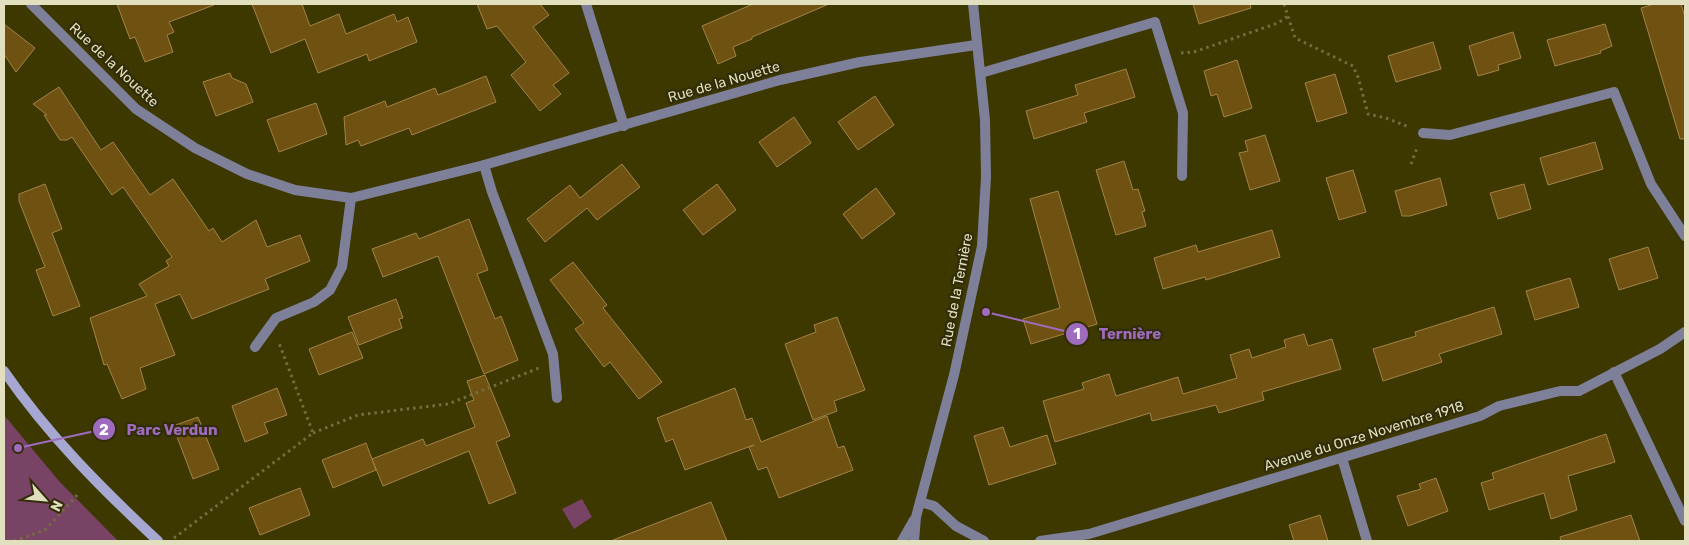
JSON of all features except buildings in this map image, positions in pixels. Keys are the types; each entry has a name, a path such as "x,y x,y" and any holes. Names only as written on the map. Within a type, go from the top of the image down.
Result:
{"street":[{"name":"Rue de la Nouette","path":"31,4 136,108 195,148 246,174 294,190 351,198 484,165 797,76 860,62 976,45"},
{"path":"586,4 624,126"},
{"name":"Rue de la Ternière","path":"914,541 916,517 954,375 982,246 986,177 981,73 976,45 973,4"},
{"path":"981,73 1155,22 1183,114 1182,176"},
{"path":"1423,133 1450,135 1614,92 1651,184 1685,236"},
{"path":"484,165 492,192 553,356 557,398"},
{"path":"255,347 276,318 314,302 330,290 342,267 351,198"},
{"name":"Avenue du Onze Novembre 1918","path":"1040,541 1089,534 1480,416 1499,406 1560,391 1579,391 1660,349 1685,332"},
{"path":"4,371 26,403 94,482 158,541"},
{"path":"1614,372 1685,521"},
{"path":"1342,458 1368,541"},
{"path":"920,502 934,506 956,526 984,541"},
{"name":"Rue de la Ternière","path":"902,541 916,517"}],"path":[{"path":"1284,4 1294,38 1353,66 1368,114 1386,118 1423,133"},
{"path":"1165,53 1194,52 1278,23 1288,16"},
{"path":"255,347 279,343 313,433"},
{"path":"169,541 313,433 358,415 386,410 448,404 538,369 553,356"},
{"path":"14,541 45,530 80,492"}],"shaded area":[{"path":"4,415 59,481 118,541 4,541"},
{"path":"582,499 592,517 574,529 562,509"}],"place":[{"name":"Ternière","path":"986,312"},
{"name":"Parc Verdun","path":"18,448"}]}
